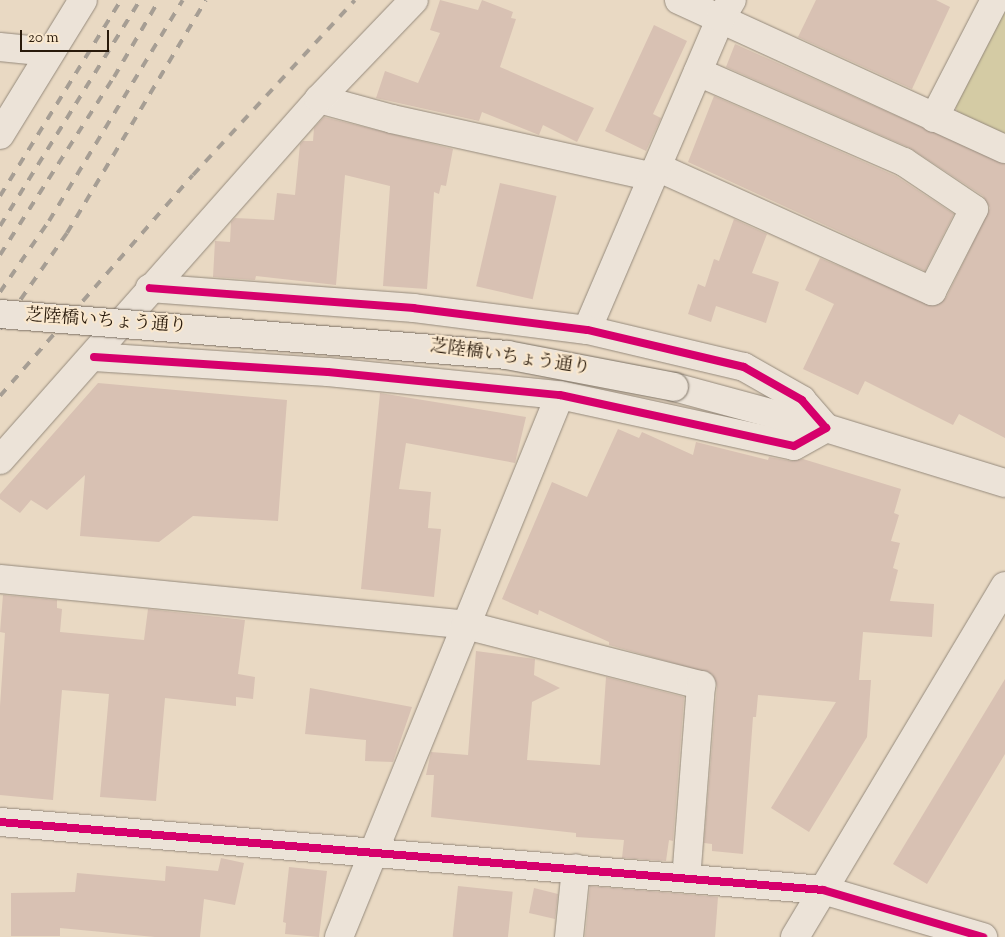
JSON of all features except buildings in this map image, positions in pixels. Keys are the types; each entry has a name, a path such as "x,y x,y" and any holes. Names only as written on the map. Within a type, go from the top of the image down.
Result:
{"street":[{"path":"0,135 83,0"},
{"path":"0,460 94,357 150,288 319,99 414,0"},
{"path":"679,0 727,9 934,118 1005,149"},
{"path":"934,118 995,0"},
{"path":"587,330 727,9"},
{"path":"0,47 50,52"},
{"path":"319,99 392,119 655,172 932,291 974,209 904,162 698,72"},
{"path":"94,357 328,372 560,395 794,446 826,428 802,400 744,367 587,330 414,308 150,288"},
{"name":"芝陸橋いちょう通り","path":"0,314 507,355 674,387 826,428 1005,483"},
{"path":"339,937 560,395"},
{"path":"0,579 465,625 701,685 686,878"},
{"path":"795,937 1005,586"},
{"path":"0,822 576,868 823,890 983,937"},
{"path":"569,937 576,868"}],"shaded area":[{"path":"1005,3 1005,135 958,114 953,101"}],"railway":[{"path":"0,196 121,0"},
{"path":"0,226 140,0"},
{"path":"0,255 114,77 159,0"},
{"path":"0,292 49,221 183,0"},
{"path":"0,329 67,233 206,0"},
{"path":"0,396 193,175 355,0"}],"cycle path":[{"path":"94,357 328,372 560,395 794,446 826,428 802,400 744,367 587,330 414,308 150,288"},
{"path":"0,822 823,890 983,937"}]}
